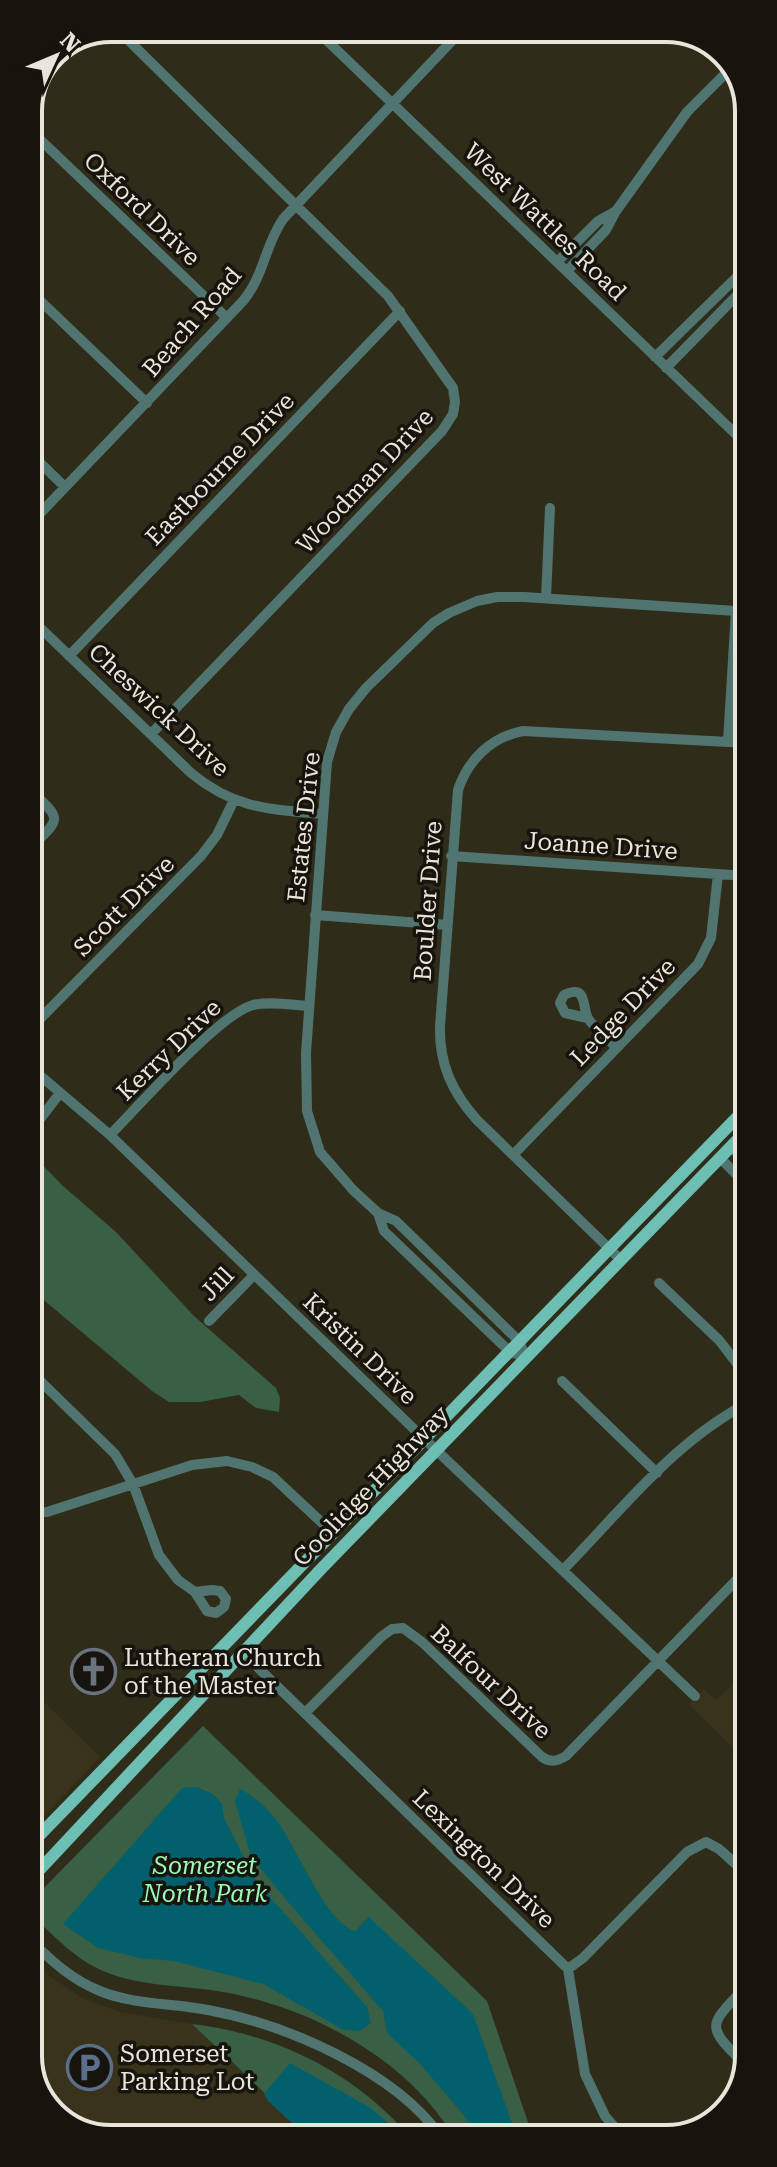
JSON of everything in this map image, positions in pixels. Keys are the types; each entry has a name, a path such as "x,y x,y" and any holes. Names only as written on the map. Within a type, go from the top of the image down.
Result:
{"main road":[{"name":"Coolidge Highway","path":"42,1833 735,1119"},
{"name":"Coolidge Highway","path":"42,1867 342,1548 735,1143"},
{"path":"333,1533 341,1539 342,1548"},
{"path":"218,1651 218,1662 227,1670"},
{"path":"184,1687 194,1694 193,1706"}],"street":[{"name":"Woodman Drive","path":"130,42 376,282 453,388 455,402 449,422 151,734"},
{"name":"West Wattles Road","path":"329,42 735,434"},
{"name":"Beach Road","path":"42,511 256,285 274,233 297,204 451,42"},
{"path":"567,271 606,230 616,211 687,112 724,75"},
{"name":"Oxford Drive","path":"42,141 227,318"},
{"path":"557,262 598,221 616,211"},
{"path":"655,357 735,279"},
{"path":"666,368 735,297"},
{"path":"42,302 147,403"},
{"name":"Eastbourne Drive","path":"69,656 400,311"},
{"path":"42,465 65,487"},
{"path":"546,598 550,508"},
{"name":"Estates Drive","path":"526,1358 519,1341 396,1221 378,1213 353,1190 320,1152 307,1111 306,1053 327,762 336,732 366,688 441,617 477,601 506,597 546,598 735,609"},
{"name":"Cheswick Drive","path":"42,630 211,789 261,809 322,814"},
{"path":"728,741 735,670"},
{"name":"Boulder Drive","path":"621,1260 466,1109 444,1068 439,1035 456,799 464,774 480,753 508,735 538,730 735,742"},
{"name":"Scott Drive","path":"42,1017 201,856 217,835 234,800"},
{"path":"42,801 55,820 52,828 42,837"},
{"name":"Joanne Drive","path":"451,856 735,875"},
{"name":"Ledge Drive","path":"513,1155 703,956 713,928 718,874"},
{"path":"315,915 447,925"},
{"name":"Kerry Drive","path":"110,1135 235,1014 250,1006 264,1004 309,1006"},
{"path":"587,1018 617,1048"},
{"name":"Kristin Drive","path":"42,1077 110,1135 695,1696"},
{"path":"42,1116 60,1093"},
{"path":"731,1147 735,1151"},
{"path":"720,1158 735,1173"},
{"name":"Estates Drive","path":"378,1213 384,1231 509,1351 526,1358"},
{"name":"Jill","path":"209,1321 254,1275"},
{"path":"659,1283 719,1340 735,1361"},
{"path":"562,1381 657,1473"},
{"path":"42,1383 107,1445 125,1469 159,1555 178,1580 195,1592"},
{"path":"563,1570 657,1473 708,1427 735,1411"},
{"path":"42,1512 205,1461 237,1463 273,1477 333,1533"},
{"name":"Balfour Drive","path":"305,1713 381,1637 392,1629 403,1628 422,1642 542,1757 558,1761 735,1581"},
{"name":"Lexington Drive","path":"243,1653 568,1969"},
{"path":"613,2125 605,2116 585,2074 568,1969 583,1958 687,1852 706,1842 735,1863"},
{"path":"42,1951 73,1978 101,1992 121,1998 235,2015 323,2047 370,2074 431,2125"},
{"path":"735,1998 720,2015 715,2026 722,2042 735,2054"}],"shaded area":[{"path":"735,1682 735,1749 689,1705 704,1689 716,1700"},
{"path":"42,1700 100,1757 42,1818"},
{"path":"42,1969 82,1998 121,2012 192,2024 297,2125 107,2125 85,2120 69,2111 54,2094 44,2074"}],"green space":[{"path":"42,1164 116,1232 194,1316 276,1388 280,1398 279,1412 256,1408 239,1395 200,1402 169,1402 42,1299"},
{"name":"Somerset North Park","path":"203,1726 487,2001 529,2125 445,2125 410,2084 383,2061 322,2024 256,1999 132,1980 103,1971 74,1954 42,1925 42,1890"},
{"path":"192,2024 254,2037 312,2060 364,2093 399,2125 298,2125"}],"water":[{"path":"197,1787 213,1794 222,1804 224,1818 256,1881 367,2007 371,2023 360,2031 342,2029 263,1984 174,1961 140,1958 98,1948 63,1924 182,1788"},
{"path":"240,1789 273,1816 322,1899 344,1925 355,1931 369,1917 473,2014 513,2125 470,2125 419,2063 387,2033 383,2011 251,1856 235,1802"},
{"path":"290,2063 369,2107 391,2125 294,2125 264,2094"}],"place":[{"name":"Lutheran Church of the Master","path":"93,1672"},
{"name":"Somerset Parking Lot","path":"89,2068"}]}
